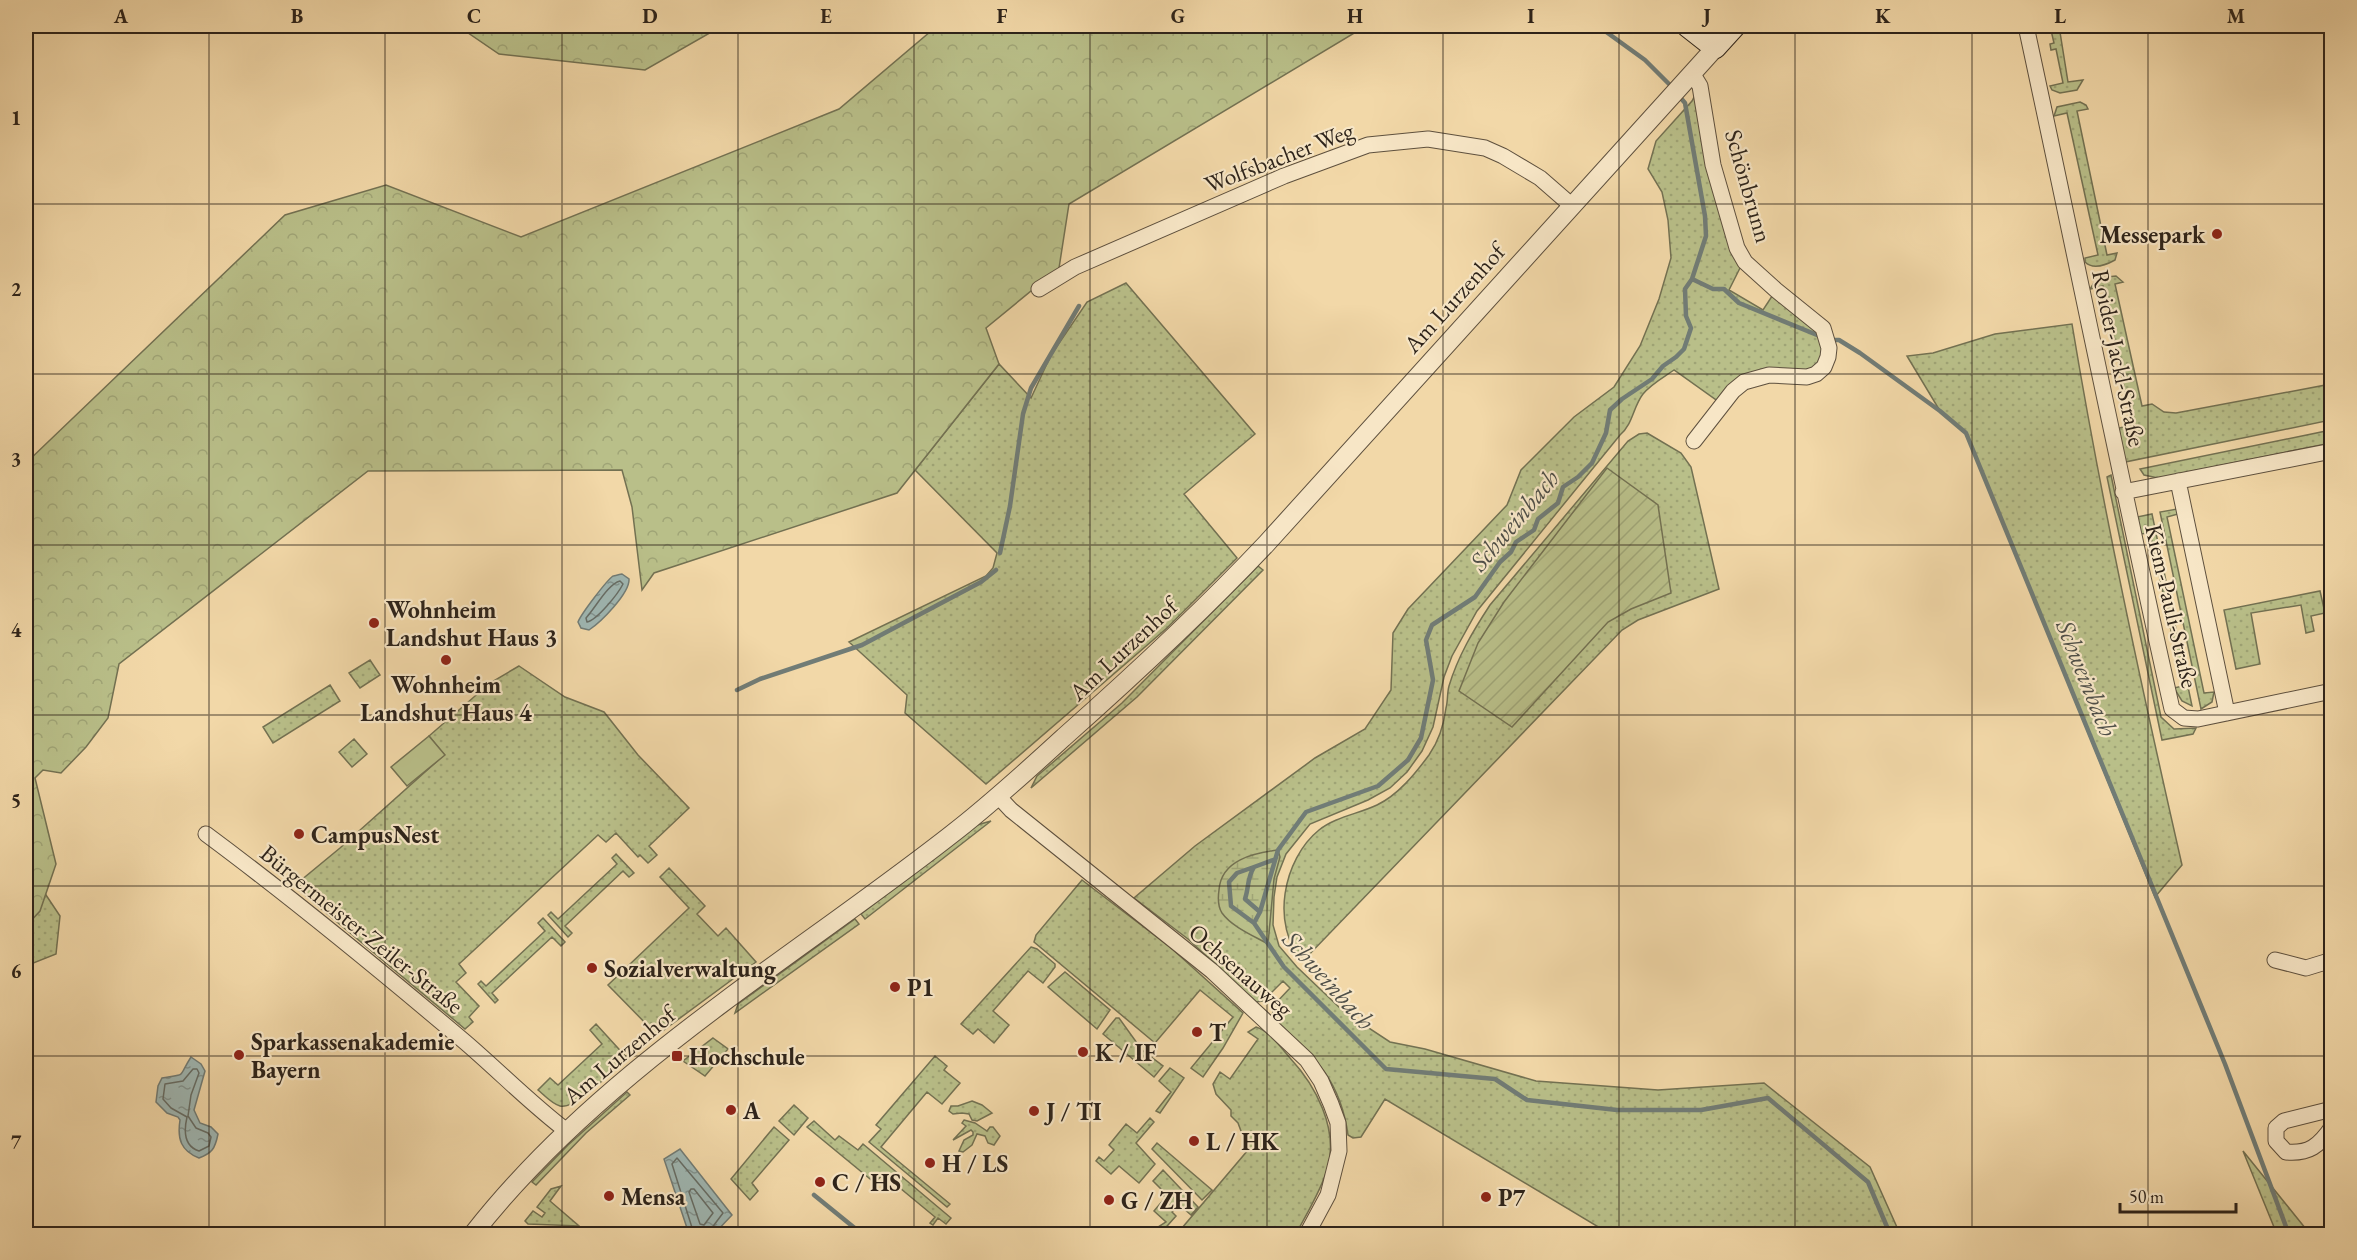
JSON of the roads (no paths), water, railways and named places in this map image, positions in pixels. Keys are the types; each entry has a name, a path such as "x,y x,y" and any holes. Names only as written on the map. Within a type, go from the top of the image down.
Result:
{"main road":[{"path":"1687,26 1715,48"},
{"name":"Am Lurzenhof","path":"1715,48 1735,26"}],"street":[{"name":"Roider-Jackl-Straße","path":"2026,26 2066,207 2123,492"},
{"name":"Am Lurzenhof","path":"473,1234 521,1179 568,1132 701,1019 852,911 954,833 1206,608 1268,543 1715,48"},
{"name":"Schönbrunn","path":"1687,79 1700,86 1713,165 1737,248 1745,262 1823,328 1829,348 1824,367 1816,374 1807,377 1768,375 1744,382 1733,391 1694,441"},
{"name":"Wolfsbacher Weg","path":"1039,289 1075,267 1097,257 1284,176 1368,145 1428,139 1485,148 1540,178 1571,205"},
{"path":"2123,492 2331,451"},
{"name":"Kiem-Pauli-Straße","path":"2178,481 2227,713"},
{"name":"Kiem-Pauli-Straße","path":"2123,492 2172,709 2184,718 2198,719 2331,691"},
{"name":"Ochsenauweg","path":"998,796 1011,810 1212,971 1307,1060 1321,1081 1338,1123 1339,1151 1328,1195 1307,1234"},
{"name":"Bürgermeister-Zeiler-Straße","path":"206,834 251,867 408,994 568,1132"},
{"path":"2275,960 2306,968 2331,960"},
{"path":"2331,1109 2284,1122 2276,1128 2276,1141 2286,1152 2301,1153 2316,1145 2331,1127"}],"water":[{"path":"622,574 629,579 620,599 589,630 581,628 578,622 594,598 613,576"},
{"path":"191,1057 201,1064 205,1071 194,1110 200,1123 211,1127 218,1134 212,1150 199,1158 184,1148 180,1139 178,1117 167,1113 156,1102 158,1086 162,1078 181,1074"},
{"path":"680,1149 732,1215 714,1234 689,1234 664,1159"}],"waterway":[{"name":"Schweinbach","path":"1598,26 1645,60 1672,87"},
{"name":"Schweinbach","path":"1679,96 1685,103 1705,216 1706,236 1692,279 1685,289 1686,316 1691,328 1684,349 1663,366 1652,379 1610,410 1606,433 1592,463 1578,477 1563,487 1558,503 1538,519 1534,530 1516,542 1511,552 1500,562 1475,597 1432,625 1426,640 1433,680 1421,738 1408,760 1378,786 1306,812 1278,850 1260,912 1254,923 1284,967 1386,1069 1495,1079 1527,1100 1617,1110 1701,1110 1768,1098 1868,1182 1890,1234"},
{"name":"Schweinbach","path":"1692,279 1713,289 1724,289 1739,303 1822,337"},
{"path":"1000,553 1010,506 1023,414 1031,388 1079,306"},
{"name":"Schweinbach","path":"1830,340 1839,340 1860,353 1940,411 1966,433 2225,1064 2287,1234"},
{"path":"737,690 760,679 862,645 981,582 996,570"},
{"path":"26,837 30,845"},
{"path":"1260,912 1245,899 1249,879 1254,867 1273,860"},
{"path":"1254,867 1237,873 1229,882 1231,906 1254,923"},
{"path":"814,1195 862,1234"}],"place":[{"name":"Messepark","path":"2217,234"},
{"name":"Wohnheim Landshut Haus 3","path":"374,623"},
{"name":"Wohnheim Landshut Haus 4","path":"446,660"},
{"name":"CampusNest","path":"299,834"},
{"name":"Sozialverwaltung","path":"592,968"},
{"name":"P1","path":"895,987"},
{"name":"T","path":"1197,1032"},
{"name":"K / IF","path":"1083,1052"},
{"name":"Sparkassenakademie Bayern","path":"239,1055"},
{"name":"Hochschule","path":"677,1056"},
{"name":"A","path":"731,1110"},
{"name":"J / TI","path":"1034,1111"},
{"name":"L / HK","path":"1194,1141"},
{"name":"H / LS","path":"930,1163"},
{"name":"C / HS","path":"820,1182"},
{"name":"Mensa","path":"609,1196"},
{"name":"P7","path":"1486,1197"},
{"name":"G / ZH","path":"1109,1200"}]}
